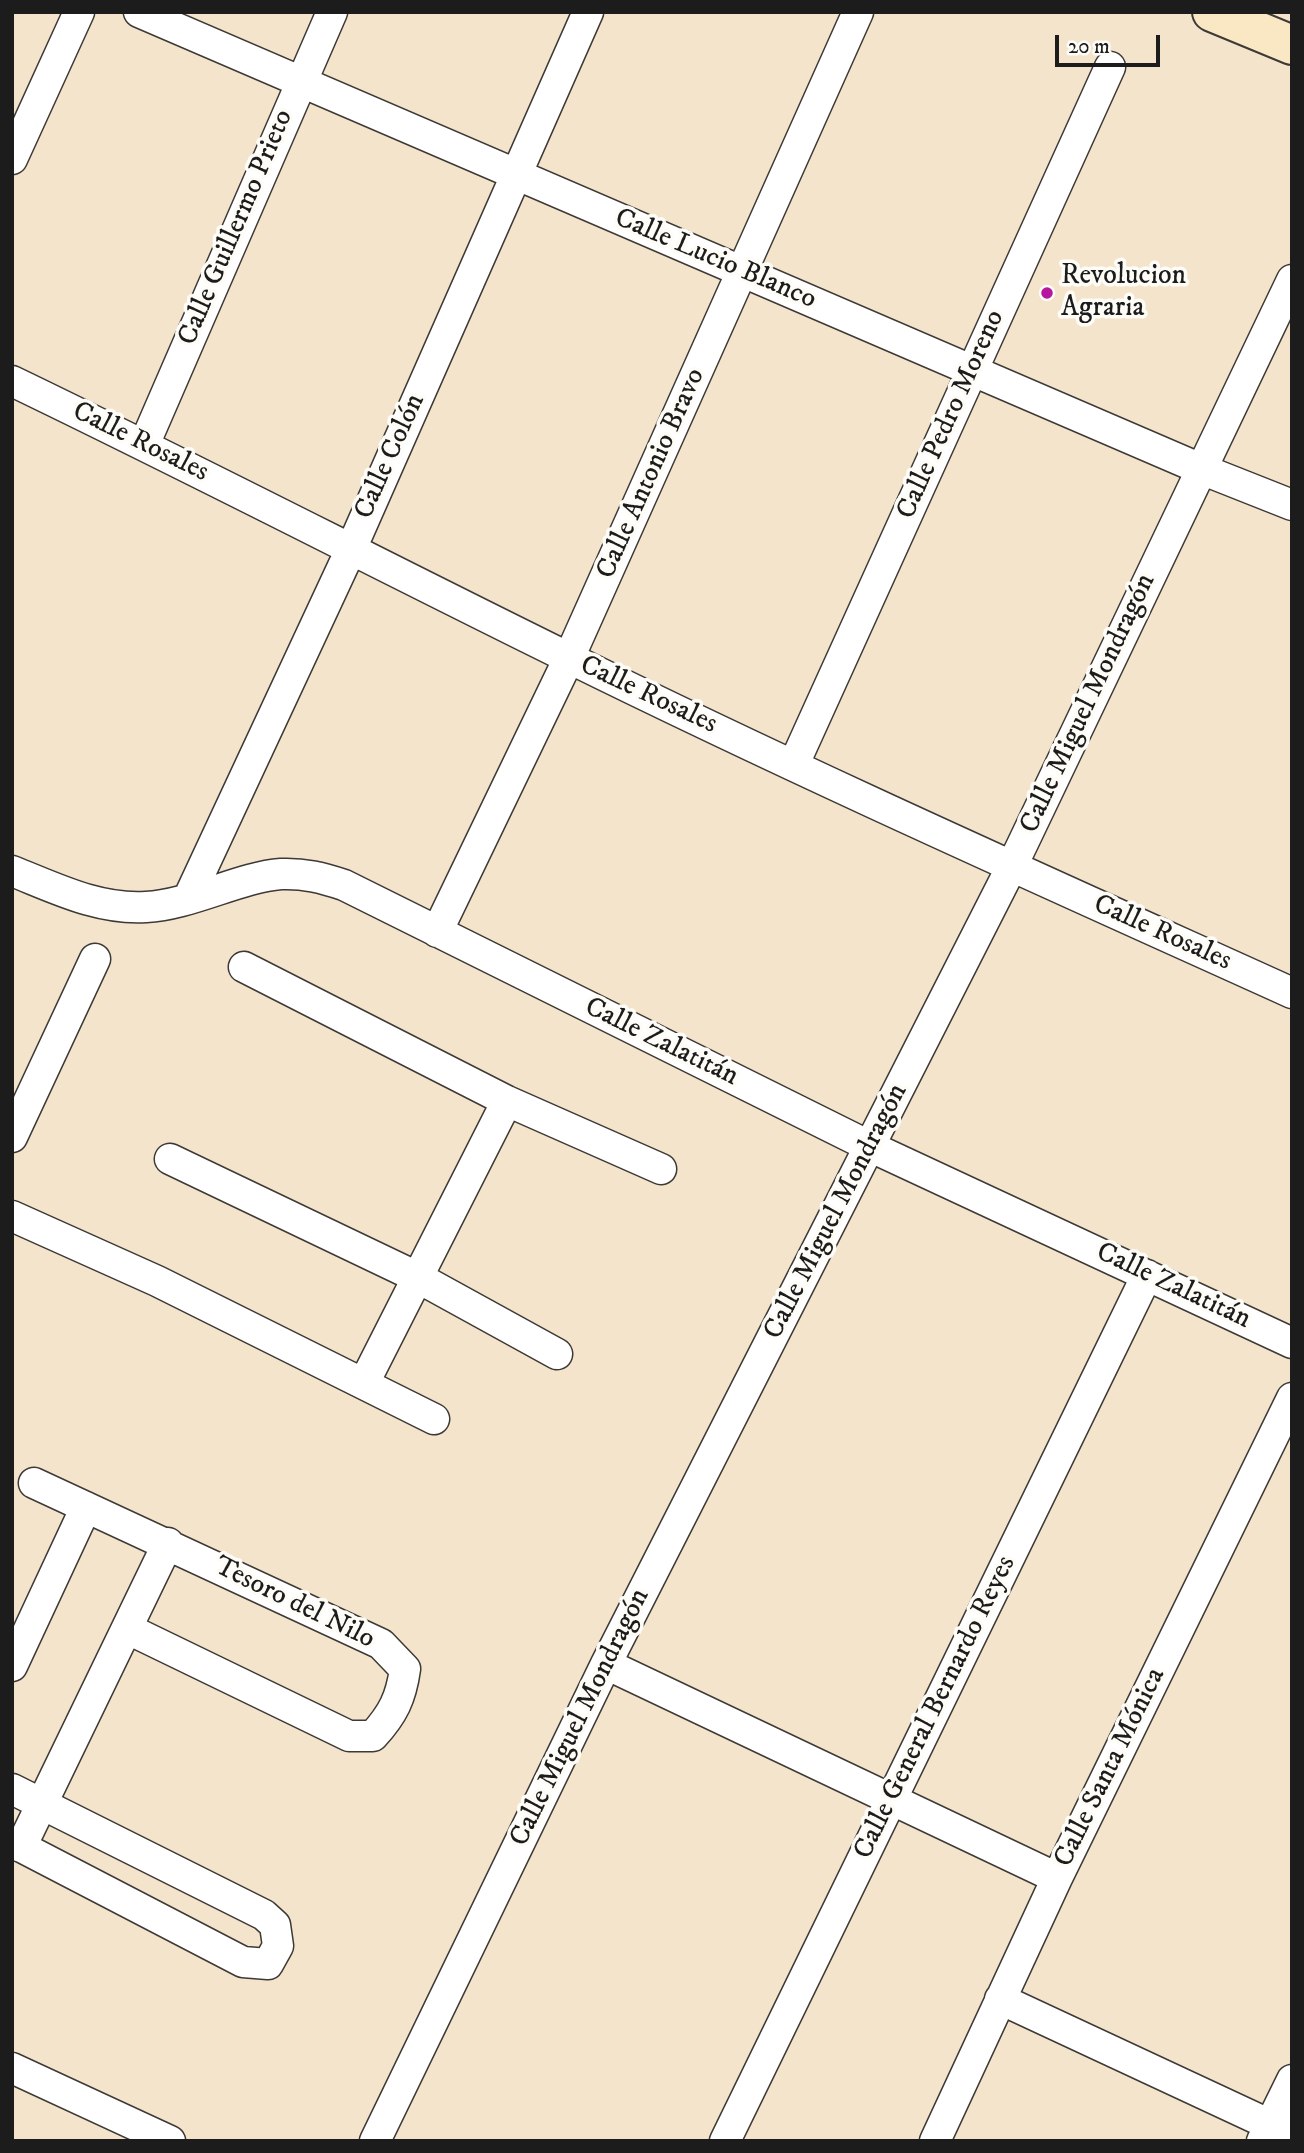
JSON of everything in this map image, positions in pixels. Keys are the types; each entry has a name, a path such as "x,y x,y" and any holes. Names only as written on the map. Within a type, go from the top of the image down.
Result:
{"street":[{"path":"12,159 79,12"},
{"name":"Calle Lucio Blanco","path":"139,12 1201,469 1292,505"},
{"name":"Calle Guillermo Prieto","path":"144,445 332,12"},
{"name":"Calle Colón","path":"188,899 352,547 588,12"},
{"name":"Calle Antonio Bravo","path":"436,932 569,658 858,12"},
{"path":"1212,12 1292,45"},
{"name":"Calle Pedro Moreno","path":"794,764 1110,66"},
{"name":"Calle Miguel Mondragón","path":"375,2141 606,1664 1012,866 1292,280"},
{"name":"Calle Rosales","path":"12,382 352,547 569,658 1012,866 1292,993"},
{"name":"Calle Zalatitán","path":"12,871 91,902 119,907 147,907 188,899 279,874 313,875 344,885 871,1147 1292,1343"},
{"path":"12,1137 95,959"},
{"path":"244,967 507,1101 660,1169"},
{"path":"364,1383 507,1101"},
{"path":"170,1159 418,1277 557,1354"},
{"path":"12,1216 157,1281 434,1419"},
{"name":"Calle General Bernardo Reyes","path":"725,2141 1147,1275"},
{"name":"Calle Santa Mónica","path":"935,2141 1057,1878 1292,1398"},
{"name":"Tesoro del Nilo","path":"34,1483 381,1644 405,1668 402,1692 394,1712 373,1735 349,1736 128,1629"},
{"path":"12,1666 86,1507"},
{"path":"12,1788 44,1805 264,1915 275,1924 279,1936 274,1955 268,1964 243,1962 17,1845 44,1805 168,1544"},
{"path":"606,1664 1057,1878"},
{"path":"1000,1999 1275,2134 1292,2080"},
{"path":"12,2068 170,2141"}],"place":[{"name":"Revolucion Agraria","path":"1047,293"}]}
